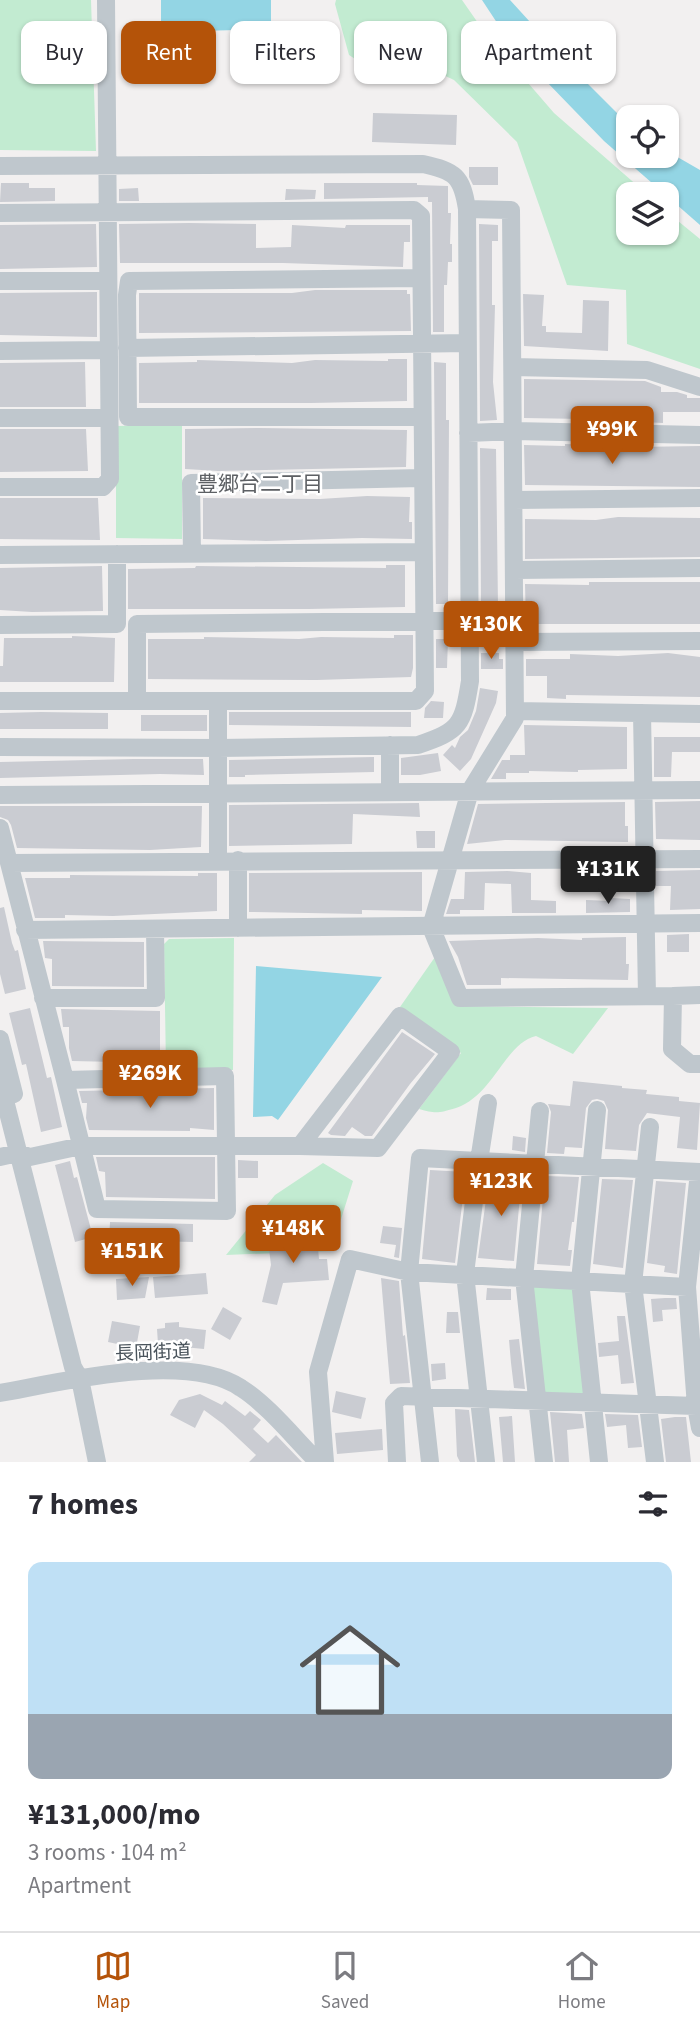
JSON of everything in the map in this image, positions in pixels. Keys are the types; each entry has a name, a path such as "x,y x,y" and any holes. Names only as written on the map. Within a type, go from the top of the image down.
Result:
{"street":[{"path":"0,487 103,487 110,479 106,0"},
{"path":"0,166 423,164 448,170 464,187 467,209 470,681 464,714 447,735 418,745 0,747"},
{"path":"467,209 511,210 515,718 470,791 431,927 460,998 700,995"},
{"path":"0,213 414,210 421,216 425,691 416,701 0,701"},
{"path":"421,278 129,281 127,295 128,417 421,417"},
{"path":"0,281 108,281"},
{"path":"127,348 467,343"},
{"path":"0,351 109,349"},
{"path":"513,367 647,370 700,387"},
{"path":"0,418 109,418"},
{"path":"468,433 700,435"},
{"path":"192,554 191,483 422,478"},
{"path":"514,500 700,498"},
{"path":"0,555 422,552"},
{"path":"0,625 117,624 117,554"},
{"path":"515,570 700,568"},
{"path":"137,701 137,624 515,620"},
{"path":"515,642 700,641"},
{"path":"218,701 218,860"},
{"path":"515,711 700,714"},
{"path":"642,713 647,996"},
{"path":"390,745 390,791"},
{"path":"0,795 700,790"},
{"path":"0,828 97,1209 227,1211 225,1076 65,1080"},
{"path":"9,863 700,859"},
{"path":"238,860 238,928"},
{"path":"25,930 700,923"},
{"path":"43,998 156,998 155,929"},
{"path":"673,996 672,1049 690,1064 700,1064"},
{"path":"0,1157 81,1146 226,1144 300,1146 378,1148 451,1052 400,1016 300,1146"},
{"path":"0,1039 24,1155"},
{"path":"0,1081 84,1364 80,1379 97,1462"},
{"path":"486,1462 465,1274 488,1103"},
{"path":"597,1110 580,1281 598,1462"},
{"path":"540,1111 523,1278 544,1462"},
{"path":"650,1127 633,1284 655,1462"},
{"path":"430,1462 410,1272 419,1158 646,1169 699,1167 687,1287 700,1428"},
{"path":"325,1462 318,1372 350,1259 410,1272 687,1287"},
{"name":"長岡街道","path":"0,1393 127,1373 202,1372 226,1379 250,1394 318,1462"},
{"path":"397,1462 394,1404 401,1396 696,1406"}],"green space":[{"path":"0,0 91,0 92,21 21,21 21,84 94,84 96,151 0,150"},
{"path":"336,0 462,0 477,21 461,21 461,84 529,84 554,113 633,182 616,182 616,245 679,245 679,222 700,239 700,369 627,344 626,290 567,285 517,142 454,80 447,77 447,21 354,21 354,58 349,55"},
{"path":"182,425 182,539 116,538 116,426"},
{"path":"234,938 233,1070 166,1068 164,944 169,939"},
{"path":"435,957 458,1006 608,1008 573,1054 536,1036 515,1049 490,1082 469,1102 441,1112 419,1109 461,1053 400,1007"},
{"path":"323,1163 353,1181 331,1251 226,1255 275,1195"},
{"path":"526,1280 578,1283 591,1401 541,1398"}],"water":[{"path":"161,0 271,0 271,21 230,21 230,30 216,30 216,21 161,21"},
{"path":"482,0 510,0 529,21 496,21"},
{"path":"549,84 588,84 616,112 616,152"},
{"path":"679,158 700,170 700,225 679,207 679,182 651,182 635,168 679,168"},
{"path":"256,966 382,977 278,1120 272,1116 253,1117"}],"building":[{"path":"373,113 457,115 456,145 372,142"},
{"path":"469,167 498,167 498,185 473,185 469,177"},
{"path":"1,183 29,183 29,188 55,188 55,201 0,202"},
{"path":"324,183 417,183 448,186 452,262 448,262 447,285 444,285 444,332 433,332 432,202 428,202 428,197 324,199"},
{"path":"138,188 139,201 119,201 119,189"},
{"path":"286,189 316,190 315,199 285,200"},
{"path":"96,224 97,267 0,269 0,225"},
{"path":"119,224 256,224 256,248 291,247 292,225 345,228 346,225 410,225 410,242 404,242 403,267 283,263 120,263"},
{"path":"479,224 498,225 498,241 492,241 492,305 495,305 493,382 497,420 480,421"},
{"path":"315,290 407,290 407,294 410,294 411,331 139,333 139,293 292,293"},
{"path":"97,292 97,337 0,335 0,293"},
{"path":"523,294 544,295 542,326 546,326 546,332 582,333 583,300 609,301 608,351 524,346"},
{"path":"407,359 407,401 139,403 139,363 197,360 292,363"},
{"path":"85,362 86,407 0,407 0,363"},
{"path":"434,362 446,363 446,420 449,420 448,604 436,604"},
{"path":"524,379 645,381 661,387 661,392 677,392 687,395 687,398 700,398 700,412 663,412 663,423 644,420 524,418"},
{"path":"0,429 86,429 88,471 0,472"},
{"path":"185,429 407,430 406,467 218,471 185,469"},
{"path":"524,445 700,446 700,487 525,485"},
{"path":"480,448 496,449 498,607 481,606"},
{"path":"410,497 409,522 412,522 412,539 203,539 203,498 320,499"},
{"path":"0,498 98,498 100,540 0,539"},
{"path":"618,517 700,518 700,557 525,559 525,519 596,520"},
{"path":"386,565 405,565 405,607 128,609 128,569 196,566 386,568"},
{"path":"102,566 103,611 0,610 0,568"},
{"path":"589,582 700,582 700,624 526,624 525,584 589,585"},
{"path":"394,635 413,635 411,677 317,680 148,679 148,639 394,638"},
{"path":"4,638 115,638 114,682 0,682"},
{"path":"436,639 448,639 447,668 436,668"},
{"path":"481,653 499,653 499,659 503,659 503,669 481,669"},
{"path":"668,653 700,657 700,697 566,695 566,699 547,698 547,676 526,676 526,659 570,659 570,654 618,656"},
{"path":"480,688 498,691 496,703 471,759 460,771 443,755 452,745 455,748 460,737 468,730 476,711"},
{"path":"431,701 444,702 443,718 424,718 425,708"},
{"path":"229,712 411,712 411,727 229,725"},
{"path":"0,713 108,713 108,729 0,729"},
{"path":"141,715 207,715 207,731 141,731"},
{"path":"524,725 627,727 627,769 529,771 506,773 506,779 491,779 502,760 510,760 510,755 525,755"},
{"path":"654,737 700,737 700,752 672,752 671,777 654,777"},
{"path":"438,753 441,771 401,775 401,758"},
{"path":"374,757 374,772 229,777 229,760"},
{"path":"203,759 204,775 0,778 0,762"},
{"path":"700,801 700,840 656,839 655,802"},
{"path":"625,802 628,842 505,840 467,844 478,804"},
{"path":"419,803 420,817 353,814 352,844 229,846 229,805"},
{"path":"0,806 202,806 201,847 150,850 17,848 11,825 8,820 0,817"},
{"path":"416,831 435,831 435,848 417,848"},
{"path":"700,870 700,909 670,910 671,886 656,886 656,871"},
{"path":"422,872 422,911 362,910 362,914 249,912 249,873"},
{"path":"465,872 531,873 531,900 556,901 556,913 512,913 511,884 485,883 484,910 460,910 460,914 446,914 451,899 464,899"},
{"path":"198,873 217,873 217,911 35,918 25,878 70,878 70,875 198,876"},
{"path":"611,898 630,899 630,912 586,913 586,900 611,901"},
{"path":"4,907 12,943 15,951 18,950 26,989 5,994 0,974 0,908"},
{"path":"689,934 689,952 667,952 667,935"},
{"path":"626,937 628,980 501,978 501,985 467,985 458,957 449,941 538,938 582,940"},
{"path":"43,941 144,942 144,987 52,986 52,959 45,958"},
{"path":"30,1008 47,1078 51,1077 62,1127 41,1132 26,1064 22,1065 9,1013"},
{"path":"61,1009 160,1011 160,1063 72,1061 69,1027 63,1027"},
{"path":"402,1032 435,1054 372,1136 365,1136 352,1127 345,1136 328,1133"},
{"path":"573,1081 647,1090 646,1094 679,1097 679,1101 700,1103 697,1150 677,1148 680,1117 647,1113 639,1125 636,1151 605,1149 608,1110 604,1101 597,1099 592,1100 586,1108 582,1148 565,1147 564,1154 547,1153 551,1112 548,1104 570,1106"},
{"path":"214,1088 214,1130 190,1128 190,1131 89,1130 86,1118 87,1103 82,1103 79,1091"},
{"path":"513,1136 526,1138 525,1152 512,1150"},
{"path":"96,1157 215,1157 215,1199 106,1197 105,1172 99,1171"},
{"path":"238,1160 258,1161 258,1178 238,1178"},
{"path":"70,1161 93,1237 75,1242 55,1165"},
{"path":"430,1170 466,1172 455,1263 422,1259"},
{"path":"492,1173 522,1175 514,1261 478,1258"},
{"path":"545,1176 579,1177 568,1250 572,1250 570,1266 537,1264"},
{"path":"602,1179 633,1180 623,1268 593,1264"},
{"path":"656,1181 686,1183 677,1274 664,1272 665,1266 647,1263"},
{"path":"110,1222 193,1224 193,1242 109,1240"},
{"path":"383,1226 402,1228 399,1258 394,1257 396,1245 380,1243"},
{"path":"317,1237 319,1259 327,1259 329,1280 283,1283 277,1305 262,1302 271,1265 268,1241"},
{"path":"206,1273 208,1294 155,1298 153,1277"},
{"path":"149,1277 145,1298 117,1300 116,1279"},
{"path":"381,1278 399,1281 410,1383 390,1384"},
{"path":"487,1288 511,1289 511,1300 486,1300"},
{"path":"676,1298 677,1309 662,1310 663,1321 653,1322 651,1299"},
{"path":"223,1307 242,1318 230,1340 211,1329"},
{"path":"447,1312 458,1312 460,1333 446,1333"},
{"path":"617,1316 625,1316 634,1383 621,1384 618,1355 599,1357 598,1343 619,1341"},
{"path":"112,1321 140,1326 136,1348 108,1342"},
{"path":"179,1322 179,1327 206,1330 204,1349 173,1346 173,1359 159,1359 157,1329 165,1328 165,1323"},
{"path":"519,1339 525,1389 514,1388 511,1363 509,1340"},
{"path":"445,1363 446,1379 432,1381 431,1364"},
{"path":"336,1391 366,1398 361,1419 332,1412"},
{"path":"200,1394 222,1405 225,1401 245,1416 250,1411 261,1420 253,1429 268,1443 276,1435 302,1462 249,1462 256,1455 204,1410 195,1428 170,1415 179,1400"},
{"path":"455,1409 469,1410 475,1462 460,1462 457,1456"},
{"path":"550,1412 582,1414 584,1428 567,1430 569,1462 555,1462"},
{"path":"605,1414 638,1415 642,1447 628,1448 626,1425 607,1427"},
{"path":"512,1416 515,1462 503,1462 499,1417"},
{"path":"686,1417 691,1462 666,1462 661,1419"},
{"path":"382,1429 383,1450 337,1454 335,1433"}],"district":[{"name":"豊郷台二丁目","path":"260,484"}]}
